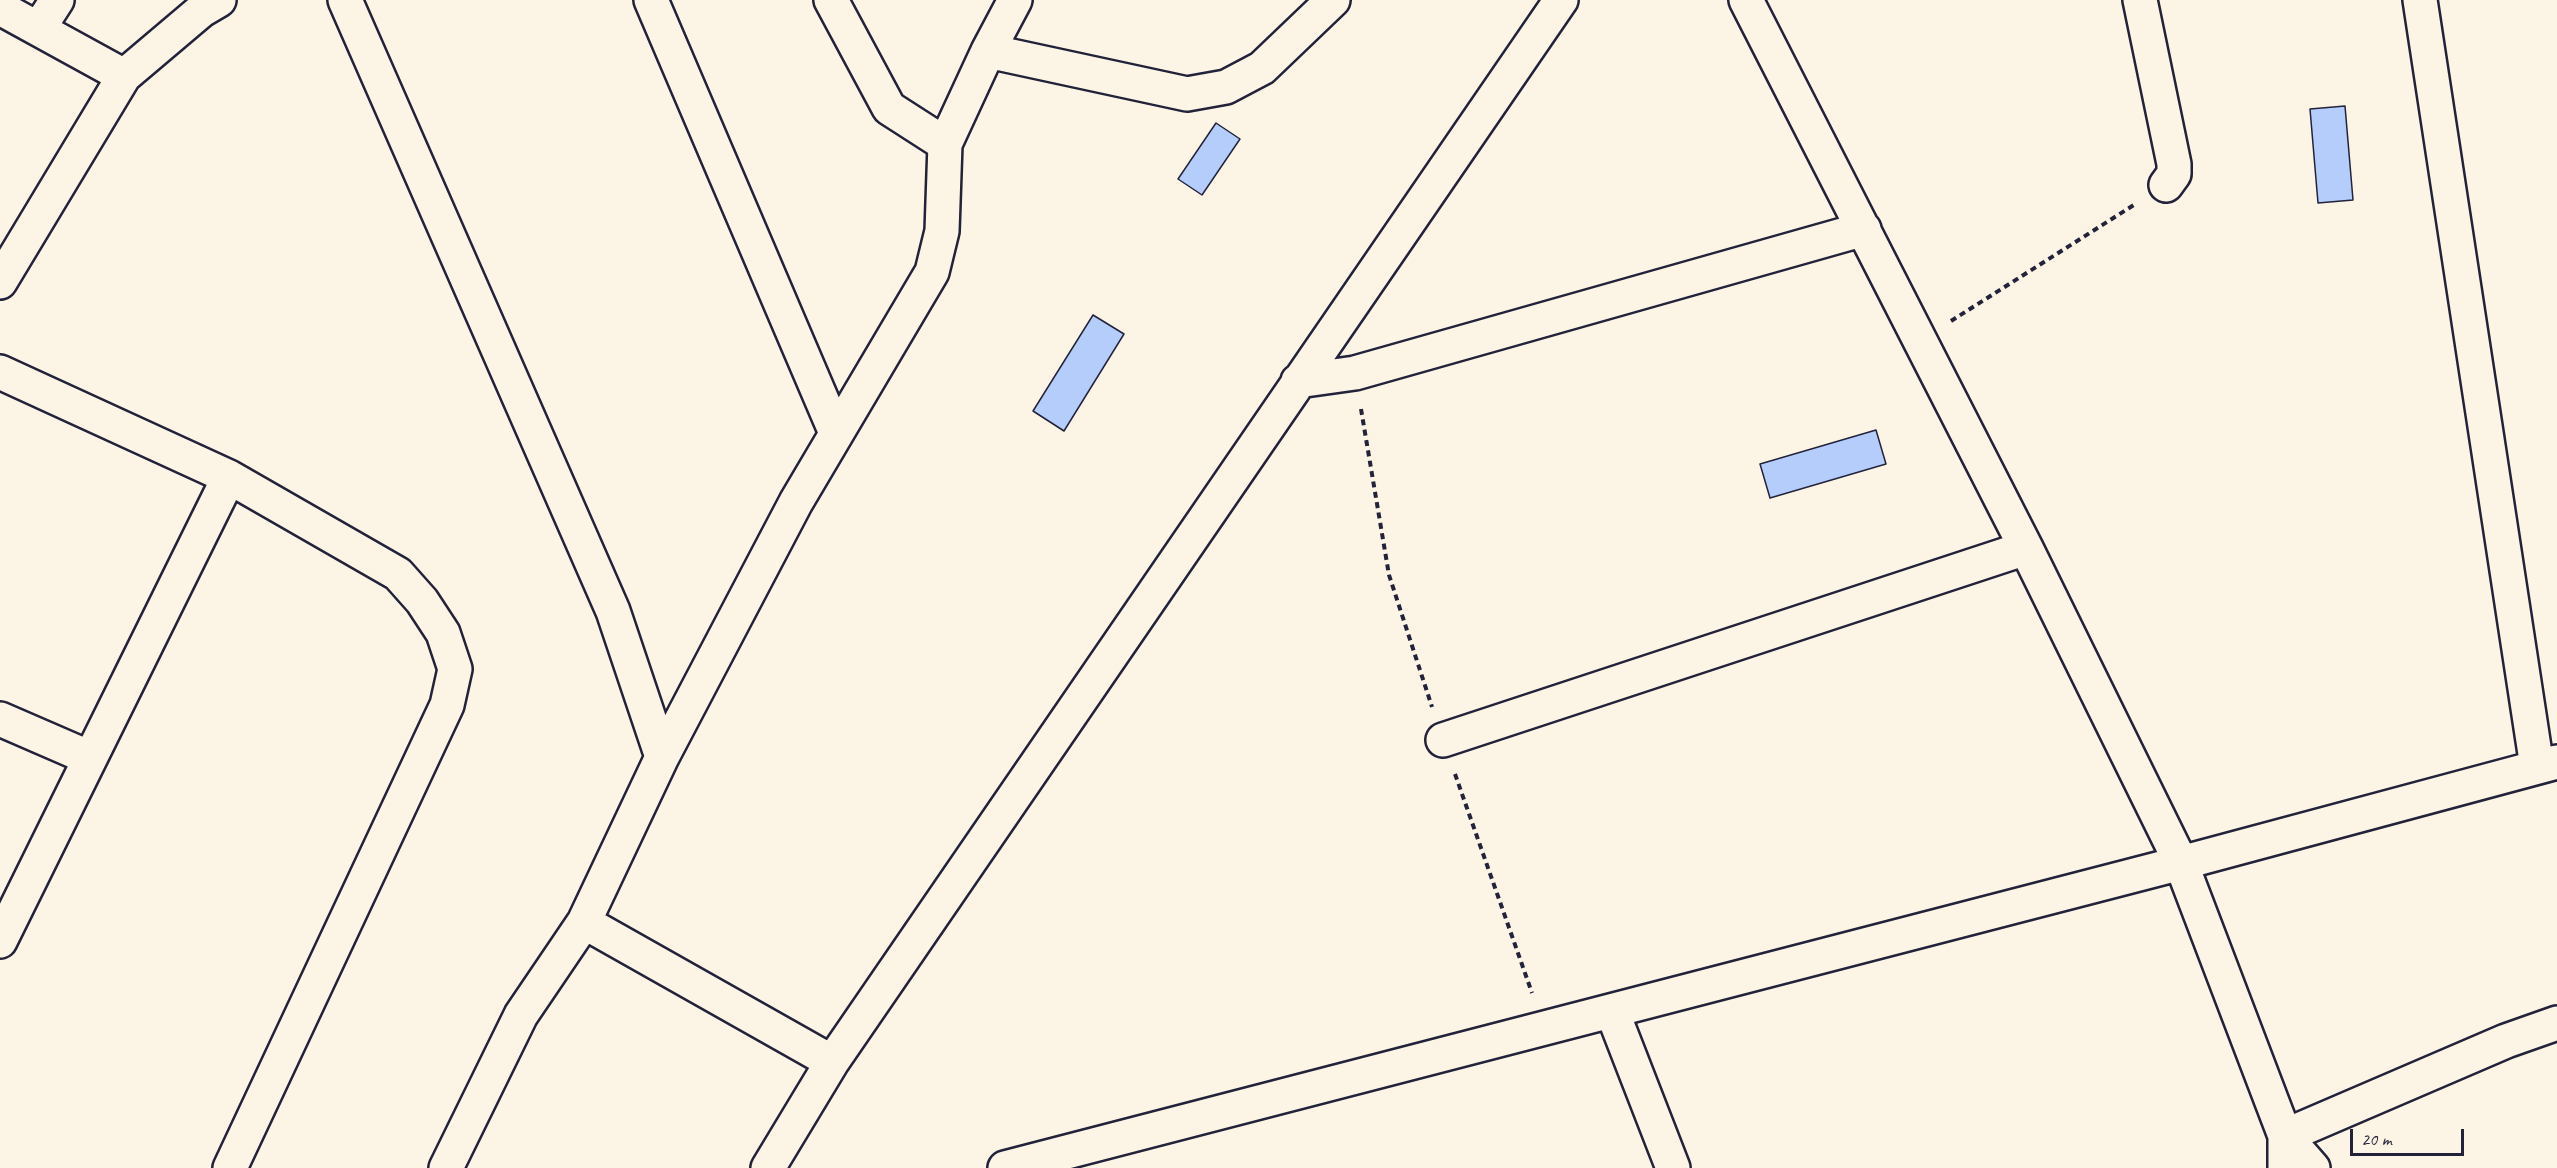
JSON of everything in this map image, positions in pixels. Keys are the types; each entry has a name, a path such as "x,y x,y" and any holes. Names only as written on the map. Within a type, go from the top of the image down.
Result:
{"street":[{"path":"39,28 57,0"},
{"path":"0,282 124,76 202,10 219,0"},
{"path":"345,0 613,611 662,757"},
{"path":"651,0 836,432"},
{"path":"831,0 889,108 945,144"},
{"path":"446,1168 521,1015 584,922 662,757 796,502 932,272 942,231 945,144 988,51 1015,0"},
{"path":"988,51 1187,94 1226,87 1262,68 1333,0"},
{"path":"768,1168 832,1062 1561,0"},
{"path":"1746,0 2026,548 2181,863 2285,1136 2313,1168"},
{"path":"2140,0 2174,164 2174,174 2166,185"},
{"path":"1005,1168 1070,1160 1368,1072 2181,863 2547,765 2420,0"},
{"path":"0,8 124,76"},
{"path":"1298,381 1355,373 1864,229"},
{"path":"0,372 229,477 398,574 422,601 443,633 455,669 447,705 230,1168"},
{"path":"0,941 229,477"},
{"path":"1443,740 2026,548"},
{"path":"0,719 90,758"},
{"path":"584,922 832,1062"},
{"path":"1612,1011 1673,1168"},
{"path":"2285,1136 2506,1041 2557,1023"},
{"path":"2285,1136 2285,1168"}],"path":[{"path":"1920,340 2166,185"}],"building":[{"path":"2345,106 2353,200 2318,203 2310,109"},
{"path":"1216,123 1240,139 1202,195 1178,179"},
{"path":"1093,315 1124,334 1064,431 1033,411"},
{"path":"1876,430 1886,464 1770,498 1760,464"}]}
